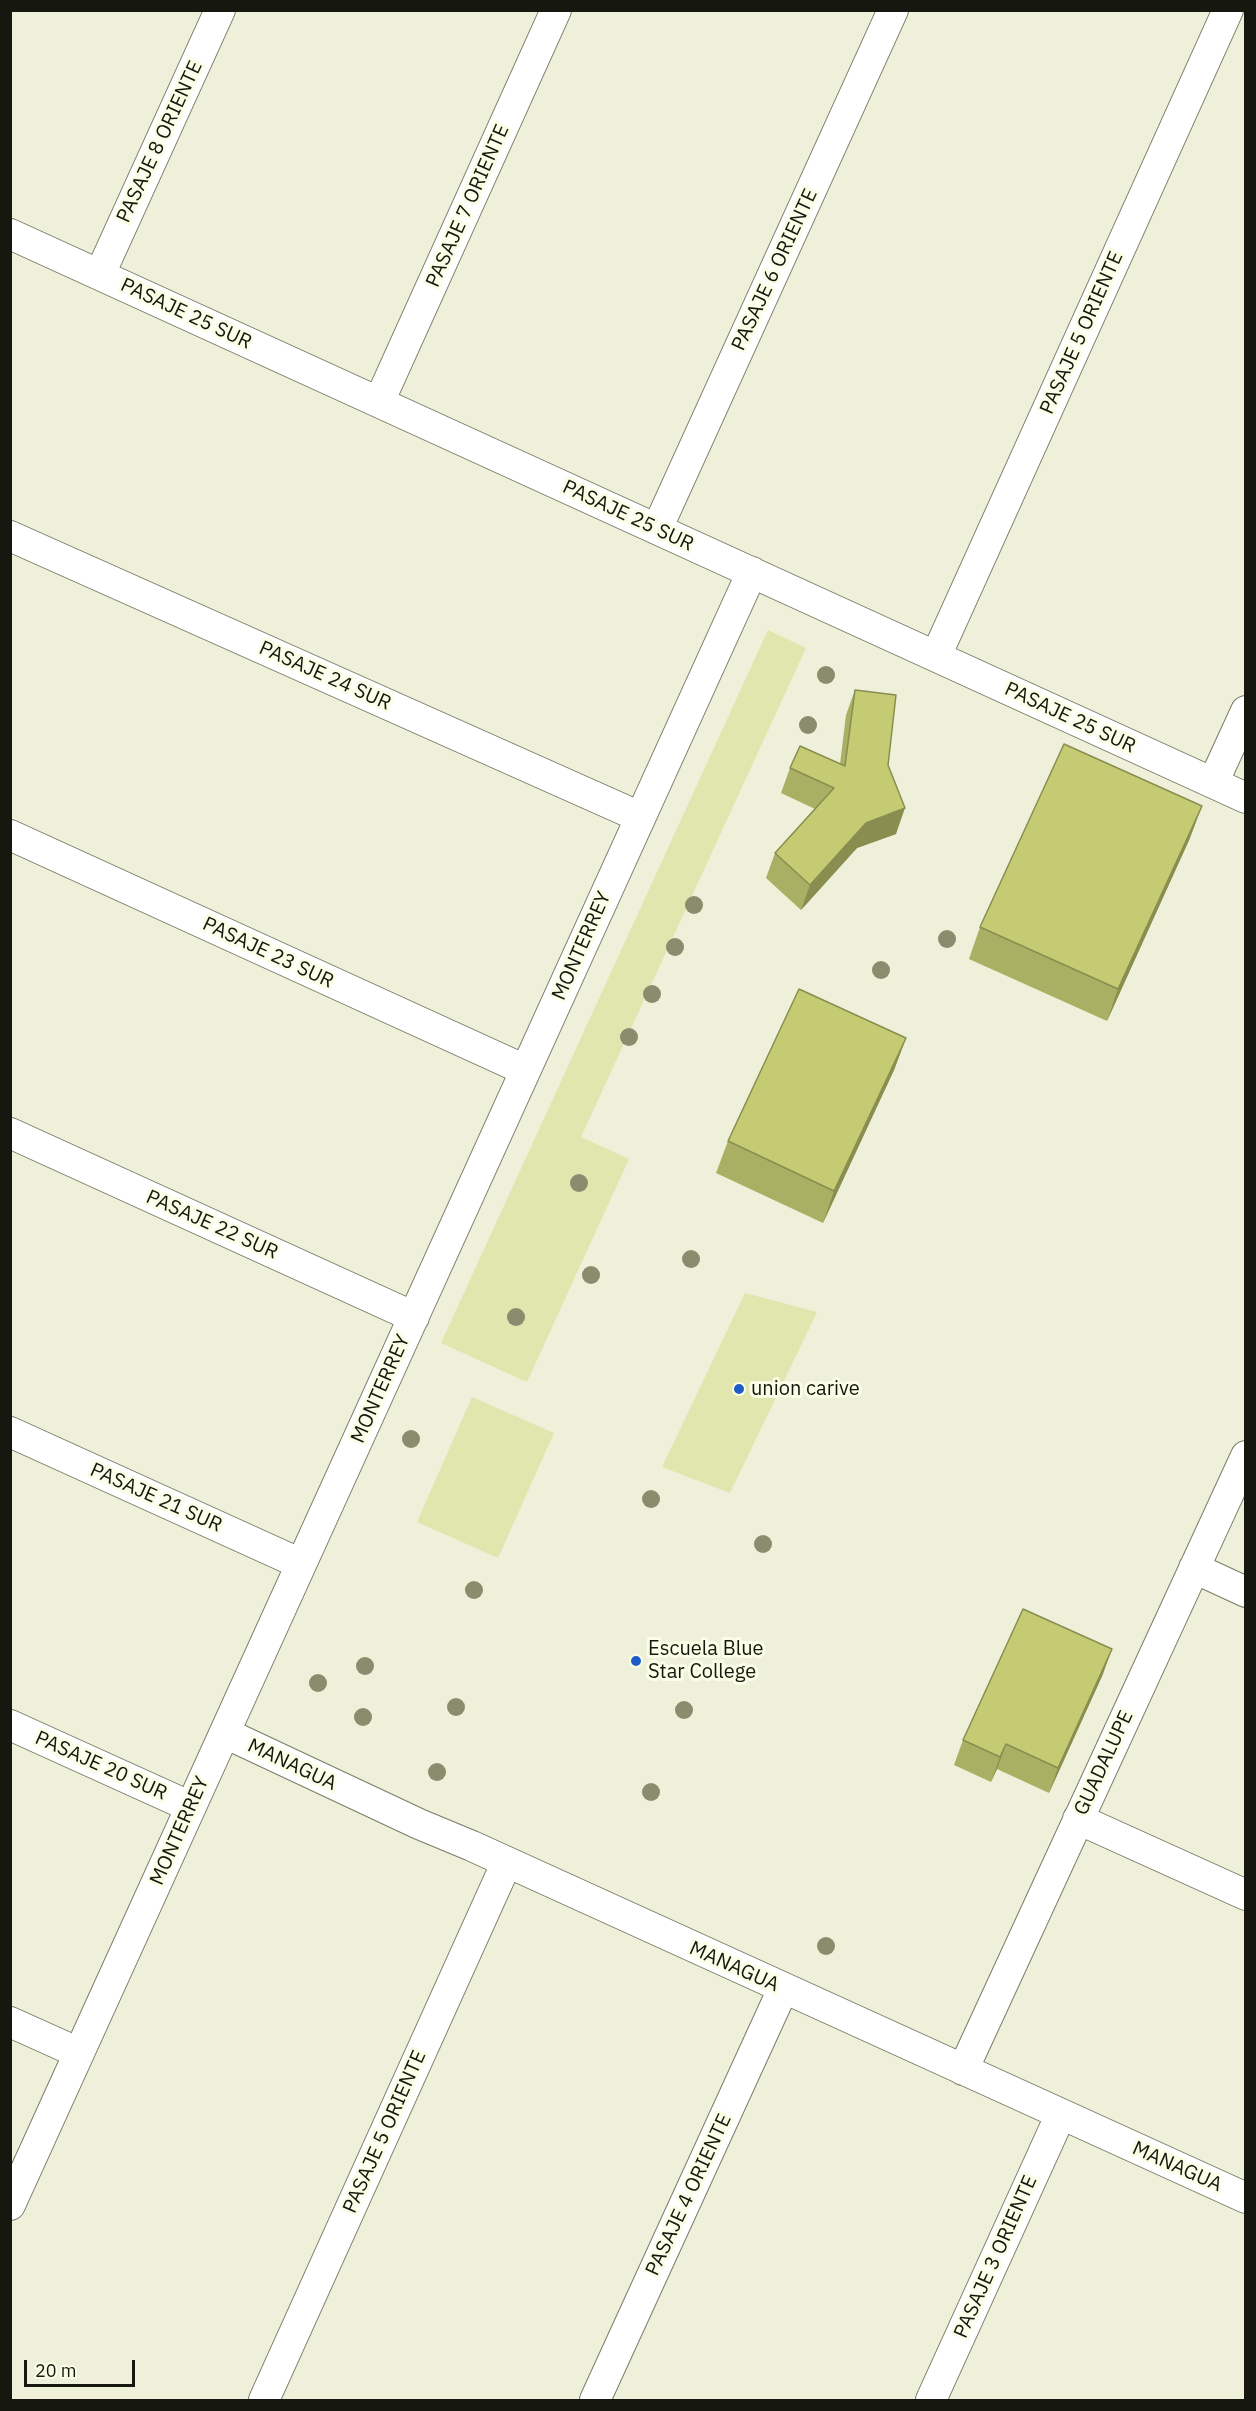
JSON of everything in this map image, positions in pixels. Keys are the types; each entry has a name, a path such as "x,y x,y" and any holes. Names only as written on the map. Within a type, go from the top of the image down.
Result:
{"street":[{"name":"PASAJE 8 ORIENTE","path":"100,274 220,10"},
{"name":"PASAJE 7 ORIENTE","path":"379,402 556,10"},
{"name":"PASAJE 6 ORIENTE","path":"657,529 893,10"},
{"name":"PASAJE 5 ORIENTE","path":"936,656 1228,10"},
{"name":"PASAJE 25 SUR","path":"10,234 1245,798"},
{"name":"PASAJE 24 SUR","path":"10,536 640,817"},
{"name":"MONTERREY","path":"10,2205 752,572"},
{"path":"1213,783 1245,711"},
{"name":"PASAJE 23 SUR","path":"10,835 525,1070"},
{"name":"PASAJE 22 SUR","path":"10,1133 414,1317"},
{"name":"PASAJE 21 SUR","path":"10,1432 301,1564"},
{"name":"GUADALUPE","path":"963,2070 1245,1456"},
{"path":"1194,1568 1245,1592"},
{"name":"PASAJE 20 SUR","path":"10,1725 191,1807"},
{"name":"MANAGUA","path":"225,1733 506,1864 1245,2198"},
{"path":"1078,1819 1245,1895"},
{"name":"PASAJE 5 ORIENTE","path":"264,2400 506,1864"},
{"name":"PASAJE 4 ORIENTE","path":"595,2400 783,1989"},
{"path":"10,2022 79,2053"},
{"name":"PASAJE 3 ORIENTE","path":"931,2400 1061,2115"}],"green space":[{"path":"768,630 806,648 581,1137 629,1159 527,1382 441,1343"},
{"name":"union carive","path":"745,1293 817,1312 730,1493 662,1467"},
{"path":"472,1397 554,1433 498,1558 417,1522"}],"building":[{"path":"855,690 896,695 888,765 905,808 866,823 810,885 775,853 834,788 790,768 800,746 845,766"},
{"path":"1064,744 1202,806 1118,989 980,927"},
{"path":"799,989 906,1038 834,1191 728,1141"},
{"path":"1023,1609 1112,1649 1058,1768 1006,1744 1000,1757 963,1740"}],"place":[{"name":"union carive","path":"739,1389"},
{"name":"Escuela Blue Star College","path":"636,1661"}]}
